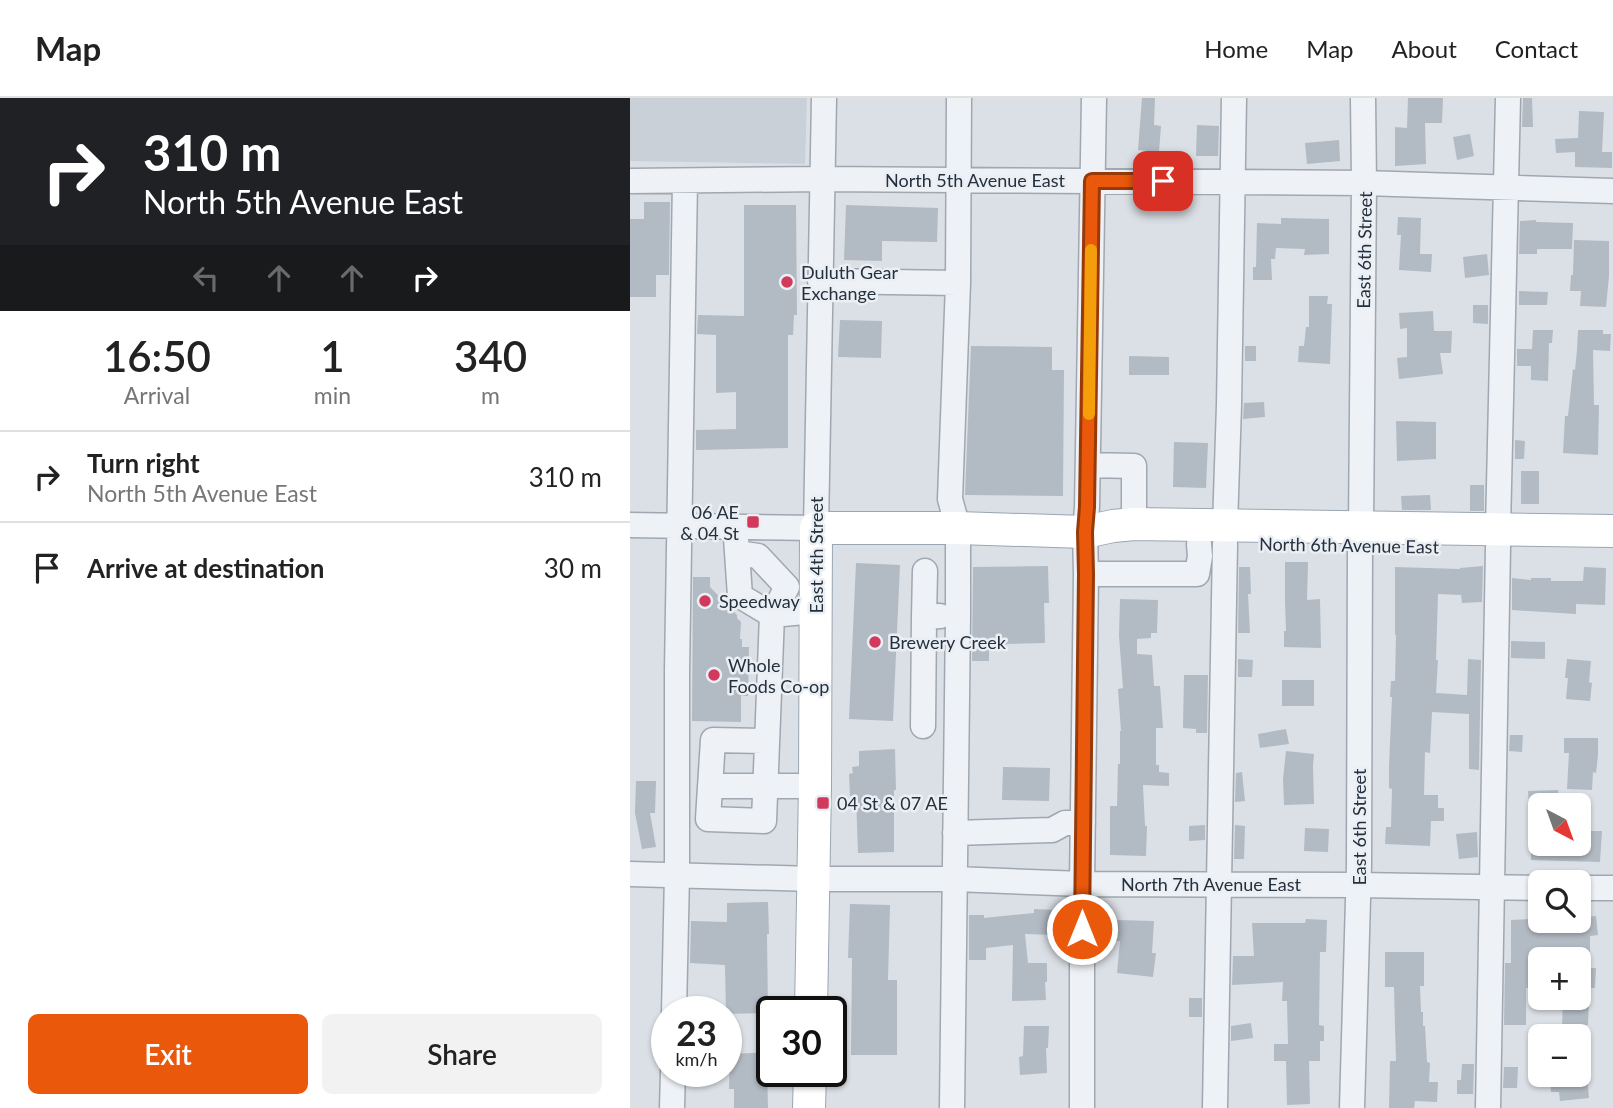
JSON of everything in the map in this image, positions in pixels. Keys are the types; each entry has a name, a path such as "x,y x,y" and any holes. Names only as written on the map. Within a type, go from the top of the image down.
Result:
{"main road":[{"name":"North 6th Avenue East","path":"1085,532 1134,524 1216,538"},
{"name":"North 6th Avenue East","path":"816,528 958,528 1085,532 1133,542 1361,536 1498,538 1613,531"},
{"name":"East 4th Street","path":"811,996 816,528"},
{"name":"North 6th Avenue East","path":"1498,538 1613,549"},
{"path":"809,1108 810,1087"}],"street":[{"name":"East 4th Street","path":"816,528 824,98"},
{"path":"952,1108 958,528 950,499 958,283 958,98"},
{"path":"1082,1108 1085,532 1094,98"},
{"path":"1215,1108 1218,885 1216,538 1229,405 1234,98"},
{"name":"East 6th Street","path":"1352,1108 1358,885 1363,98"},
{"path":"1488,1108 1508,98"},
{"name":"North 5th Avenue East","path":"630,181 822,179 1364,183 1613,191"},
{"path":"674,996 685,181"},
{"path":"820,281 958,283"},
{"path":"1088,465 1134,466 1134,524"},
{"name":"North 6th Avenue East","path":"630,525 816,528"},
{"path":"735,527 740,596 772,615 815,611"},
{"path":"1086,574 1197,574 1200,556 1216,538"},
{"path":"737,553 758,556 787,587 772,615 764,821 708,819 713,740 767,741"},
{"path":"923,726 925,571"},
{"path":"925,617 958,616"},
{"path":"710,786 815,786"},
{"path":"955,833 1052,830 1065,823 1083,823"},
{"name":"North 7th Avenue East","path":"630,874 814,879 955,879 1082,884 1528,888"},
{"path":"1591,888 1613,888"},
{"path":"672,1108 673,1087"}],"shaded area":[{"path":"630,98 807,98 805,164 630,161"}],"building":[{"path":"1142,98 1155,98 1154,125 1161,126 1159,152 1138,150"},
{"path":"1408,98 1443,98 1442,123 1425,123 1426,164 1395,166 1395,127 1407,128"},
{"path":"1523,98 1532,98 1533,127 1522,127"},
{"path":"1579,111 1604,112 1602,152 1612,152 1612,168 1575,167 1575,152 1556,153 1555,139 1578,138"},
{"path":"1197,125 1219,126 1218,156 1196,156"},
{"path":"1470,134 1474,156 1457,160 1453,137"},
{"path":"1339,140 1340,161 1307,164 1305,143"},
{"path":"644,202 670,202 669,275 656,275 656,297 630,297 630,219 644,219"},
{"path":"744,205 796,205 797,315 794,315 793,335 788,335 788,448 696,450 696,430 736,429 736,392 716,393 716,335 697,334 698,315 744,316"},
{"path":"846,205 938,208 937,242 882,241 882,261 844,260"},
{"path":"1398,217 1421,218 1420,254 1432,254 1431,272 1399,270 1401,235 1397,235"},
{"path":"1281,218 1329,219 1329,254 1304,255 1305,249 1276,248 1275,259 1271,259 1272,280 1253,280 1257,223 1281,224"},
{"path":"1520,221 1573,223 1572,249 1537,249 1537,254 1519,254"},
{"path":"1574,240 1609,241 1606,307 1580,306 1581,291 1570,291"},
{"path":"1487,254 1489,275 1465,278 1463,257"},
{"path":"1519,291 1548,292 1547,305 1519,305"},
{"path":"1309,296 1328,296 1327,304 1332,304 1330,364 1298,362 1299,346 1304,346 1306,327 1309,327"},
{"path":"1473,305 1488,305 1488,324 1473,323"},
{"path":"1433,311 1434,331 1452,331 1451,353 1440,353 1443,374 1399,379 1397,358 1407,357 1407,328 1400,329 1399,313"},
{"path":"840,320 882,321 881,358 838,357"},
{"path":"1533,330 1553,330 1552,343 1549,343 1548,381 1531,380 1531,366 1517,366 1517,349 1532,349"},
{"path":"1578,330 1603,330 1603,334 1611,334 1610,351 1593,350 1594,405 1599,405 1598,455 1563,453 1565,416 1568,416 1573,369 1575,370"},
{"path":"971,346 1052,347 1052,370 1064,370 1063,496 965,495"},
{"path":"1245,346 1256,346 1256,361 1245,361"},
{"path":"1129,356 1169,357 1169,375 1129,375"},
{"path":"1264,402 1265,417 1243,419 1244,403"},
{"path":"1396,421 1436,422 1436,459 1397,461"},
{"path":"1515,440 1525,441 1524,459 1515,459"},
{"path":"1174,442 1208,443 1206,488 1173,487"},
{"path":"1521,471 1539,471 1539,504 1521,504"},
{"path":"1470,485 1484,485 1484,511 1470,511"},
{"path":"1430,495 1431,510 1402,510 1401,496"},
{"path":"1285,562 1308,562 1307,600 1320,599 1321,648 1284,647"},
{"name":"Brewery Creek","path":"856,563 900,565 893,721 849,719"},
{"path":"1048,566 1049,603 1044,603 1045,643 1006,644 1007,650 989,651 989,661 972,661 973,567"},
{"path":"1483,566 1482,602 1462,603 1461,595 1438,594 1436,660 1436,693 1467,695 1468,659 1481,660 1479,770 1469,769 1469,714 1432,712 1430,753 1425,752 1424,795 1438,795 1438,808 1444,808 1444,821 1431,821 1430,846 1385,844 1386,827 1391,827 1390,697 1391,681 1395,681 1395,567 1460,569"},
{"path":"1239,567 1250,567 1250,633 1238,633"},
{"path":"1584,567 1606,568 1605,605 1576,604 1576,614 1512,610 1512,578 1583,581"},
{"path":"693,577 710,577 710,587 741,622 742,647 749,647 748,696 741,696 741,722 692,721"},
{"path":"1120,599 1158,600 1157,633 1151,633 1151,638 1137,639 1137,654 1152,655 1154,686 1160,686 1163,728 1156,728 1156,765 1159,765 1159,772 1169,773 1169,786 1143,785 1147,826 1146,856 1110,855 1110,806 1117,806 1120,764 1118,689 1123,688 1119,636"},
{"path":"1511,641 1545,642 1545,659 1511,658"},
{"path":"1238,659 1253,660 1252,677 1238,677"},
{"path":"1567,659 1591,661 1590,701 1566,699"},
{"path":"1184,675 1208,675 1207,733 1196,733 1196,729 1183,728"},
{"path":"1282,680 1314,680 1314,706 1282,706"},
{"path":"1286,729 1289,744 1260,748 1258,734"},
{"path":"1510,735 1523,735 1522,752 1509,751"},
{"path":"1564,738 1598,738 1592,790 1567,789 1569,753 1564,753"},
{"path":"895,749 894,852 858,853 856,796 850,796 849,774 853,773 852,767 859,766 859,751"},
{"path":"1286,751 1314,754 1314,804 1284,805"},
{"path":"1003,767 1050,768 1049,801 1002,800"},
{"path":"1242,772 1245,801 1235,802 1236,773"},
{"path":"636,781 656,781 655,813 650,813 656,847 642,849 635,813"},
{"path":"1558,790 1558,793 1528,793"},
{"path":"1205,825 1205,840 1189,841 1189,826"},
{"path":"1235,825 1245,826 1244,859 1234,859"},
{"path":"1305,828 1329,829 1328,852 1304,851"},
{"path":"1591,831 1602,831 1600,862 1531,860 1531,856 1591,856"},
{"path":"1477,832 1478,857 1459,859 1456,834"},
{"path":"768,902 768,996 756,996 756,1013 742,1014 742,996 726,996 725,965 690,963 691,921 727,922 727,903"},
{"path":"850,904 890,905 888,980 897,980 897,1055 851,1055 852,958 848,958"},
{"path":"1034,909 1056,910 1055,935 1025,934 1028,963 1047,963 1046,1000 1012,1001 1013,945 986,948 986,960 969,960 969,915 984,915 984,918 1034,913"},
{"path":"1596,916 1598,935 1590,936 1590,947 1528,947 1526,1025 1504,1025 1505,963 1511,963 1511,920 1528,919 1528,933 1591,933 1591,917"},
{"path":"1306,919 1327,920 1326,952 1320,952 1319,1025 1324,1026 1324,1041 1320,1041 1320,1061 1309,1061 1310,1104 1287,1105 1286,1061 1274,1061 1274,1044 1288,1044 1287,1001 1282,1001 1283,982 1232,985 1233,956 1254,956 1252,923 1305,923"},
{"path":"1117,920 1154,921 1152,953 1156,953 1153,977 1117,973 1120,941 1116,941"},
{"path":"1385,952 1424,952 1424,986 1420,986 1421,1012 1425,1026 1427,1062 1430,1063 1429,1082 1438,1082 1437,1102 1415,1101 1414,1108 1389,1108 1390,1061 1396,1061 1394,987 1385,987"},
{"path":"1591,968 1596,968 1595,988 1591,988"},
{"path":"1189,998 1202,998 1202,1017 1189,1017"},
{"path":"1563,1010 1589,1010 1588,1024 1562,1024"},
{"path":"1251,1023 1253,1038 1231,1041 1231,1026"},
{"path":"1024,1026 1049,1026 1047,1073 1020,1075 1019,1057 1023,1056"},
{"path":"742,1053 756,1053 756,1087 767,1087 768,1108 734,1108 734,1089 729,1087 742,1087"},
{"path":"1462,1064 1474,1064 1473,1094 1457,1094 1457,1080 1461,1080"},
{"path":"1504,1067 1518,1067 1517,1088 1503,1088"},
{"path":"1551,1087 1588,1087 1589,1098 1560,1101 1559,1092 1551,1092"}],"slow traffic":[{"path":"1089,414 1091,250"}],"place":[{"name":"Duluth Gear Exchange","path":"787,282"},
{"name":"06 AE & 04 St","path":"753,522"},
{"name":"Speedway","path":"705,601"},
{"name":"Brewery Creek","path":"875,642"},
{"name":"Whole Foods Co-op","path":"714,675"},
{"name":"04 St & 07 AE","path":"823,803"}],"route":[{"path":"1082,929 1085,532 1092,181 1163,181"}]}
